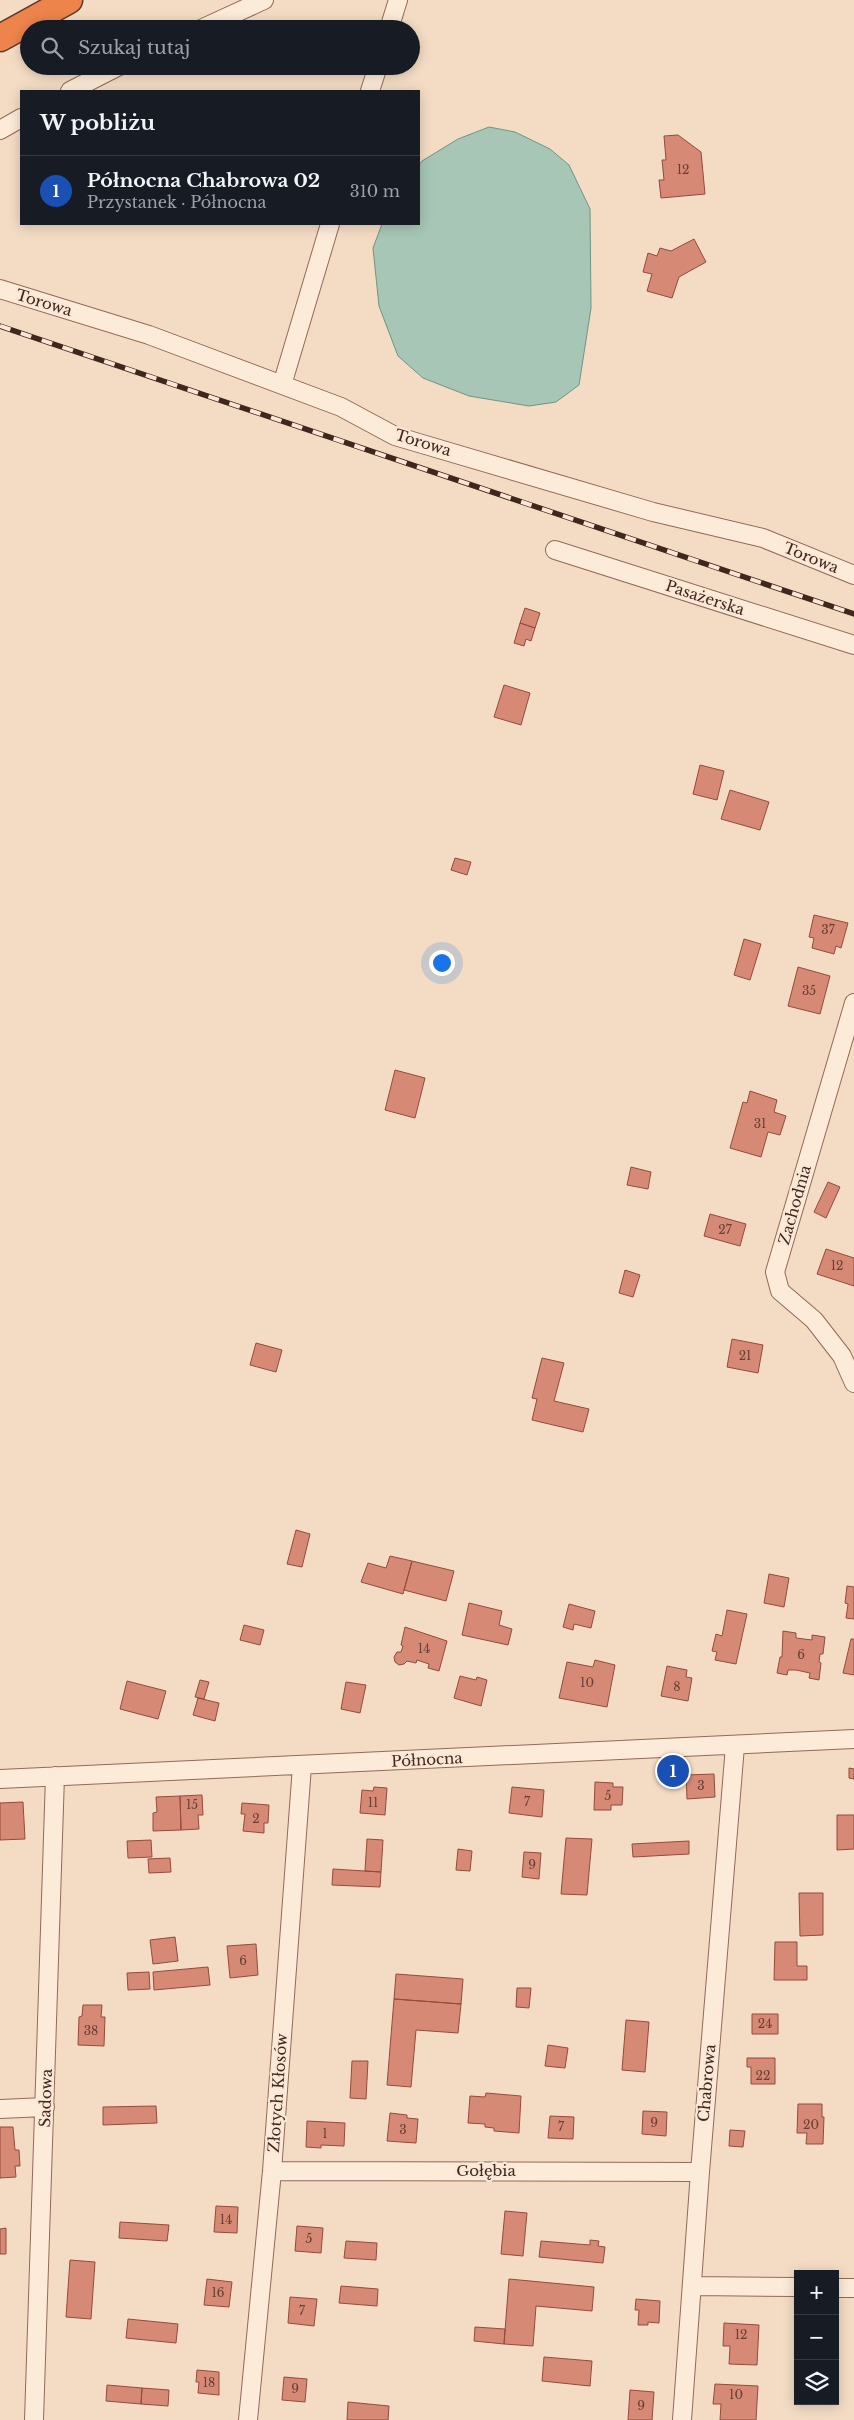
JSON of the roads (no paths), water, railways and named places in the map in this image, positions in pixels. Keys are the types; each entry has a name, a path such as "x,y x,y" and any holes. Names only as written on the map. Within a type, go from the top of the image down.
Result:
{"highway":[{"path":"33,20 69,0"},
{"path":"0,38 20,27"}],"street":[{"path":"221,20 264,0"},
{"path":"392,20 398,0"},
{"path":"72,90 101,75"},
{"path":"370,90 375,75"},
{"path":"0,130 20,119"},
{"path":"282,385 330,225"},
{"name":"Torowa","path":"0,289 149,335 341,407 396,436 653,512 762,538 854,575"},
{"name":"Pasażerska","path":"555,550 854,645"},
{"name":"Zachodnia","path":"854,1003 775,1272 780,1292 814,1320 842,1356 854,1383"},
{"name":"Północna","path":"0,1780 854,1740"},
{"name":"Chabrowa","path":"682,2420 735,1746"},
{"name":"Złotych Kłosów","path":"248,2420 272,2171 302,1766"},
{"name":"Sadowa","path":"34,2420 46,2107 55,1776"},
{"path":"0,2108 46,2107"},
{"name":"Gołębia","path":"272,2171 700,2172"},
{"path":"693,2286 794,2287"},
{"path":"839,2288 854,2288"}],"railway":[{"path":"0,326 854,614"}],"place":[{"name":"Północna Chabrowa 02","path":"673,1771"}]}
